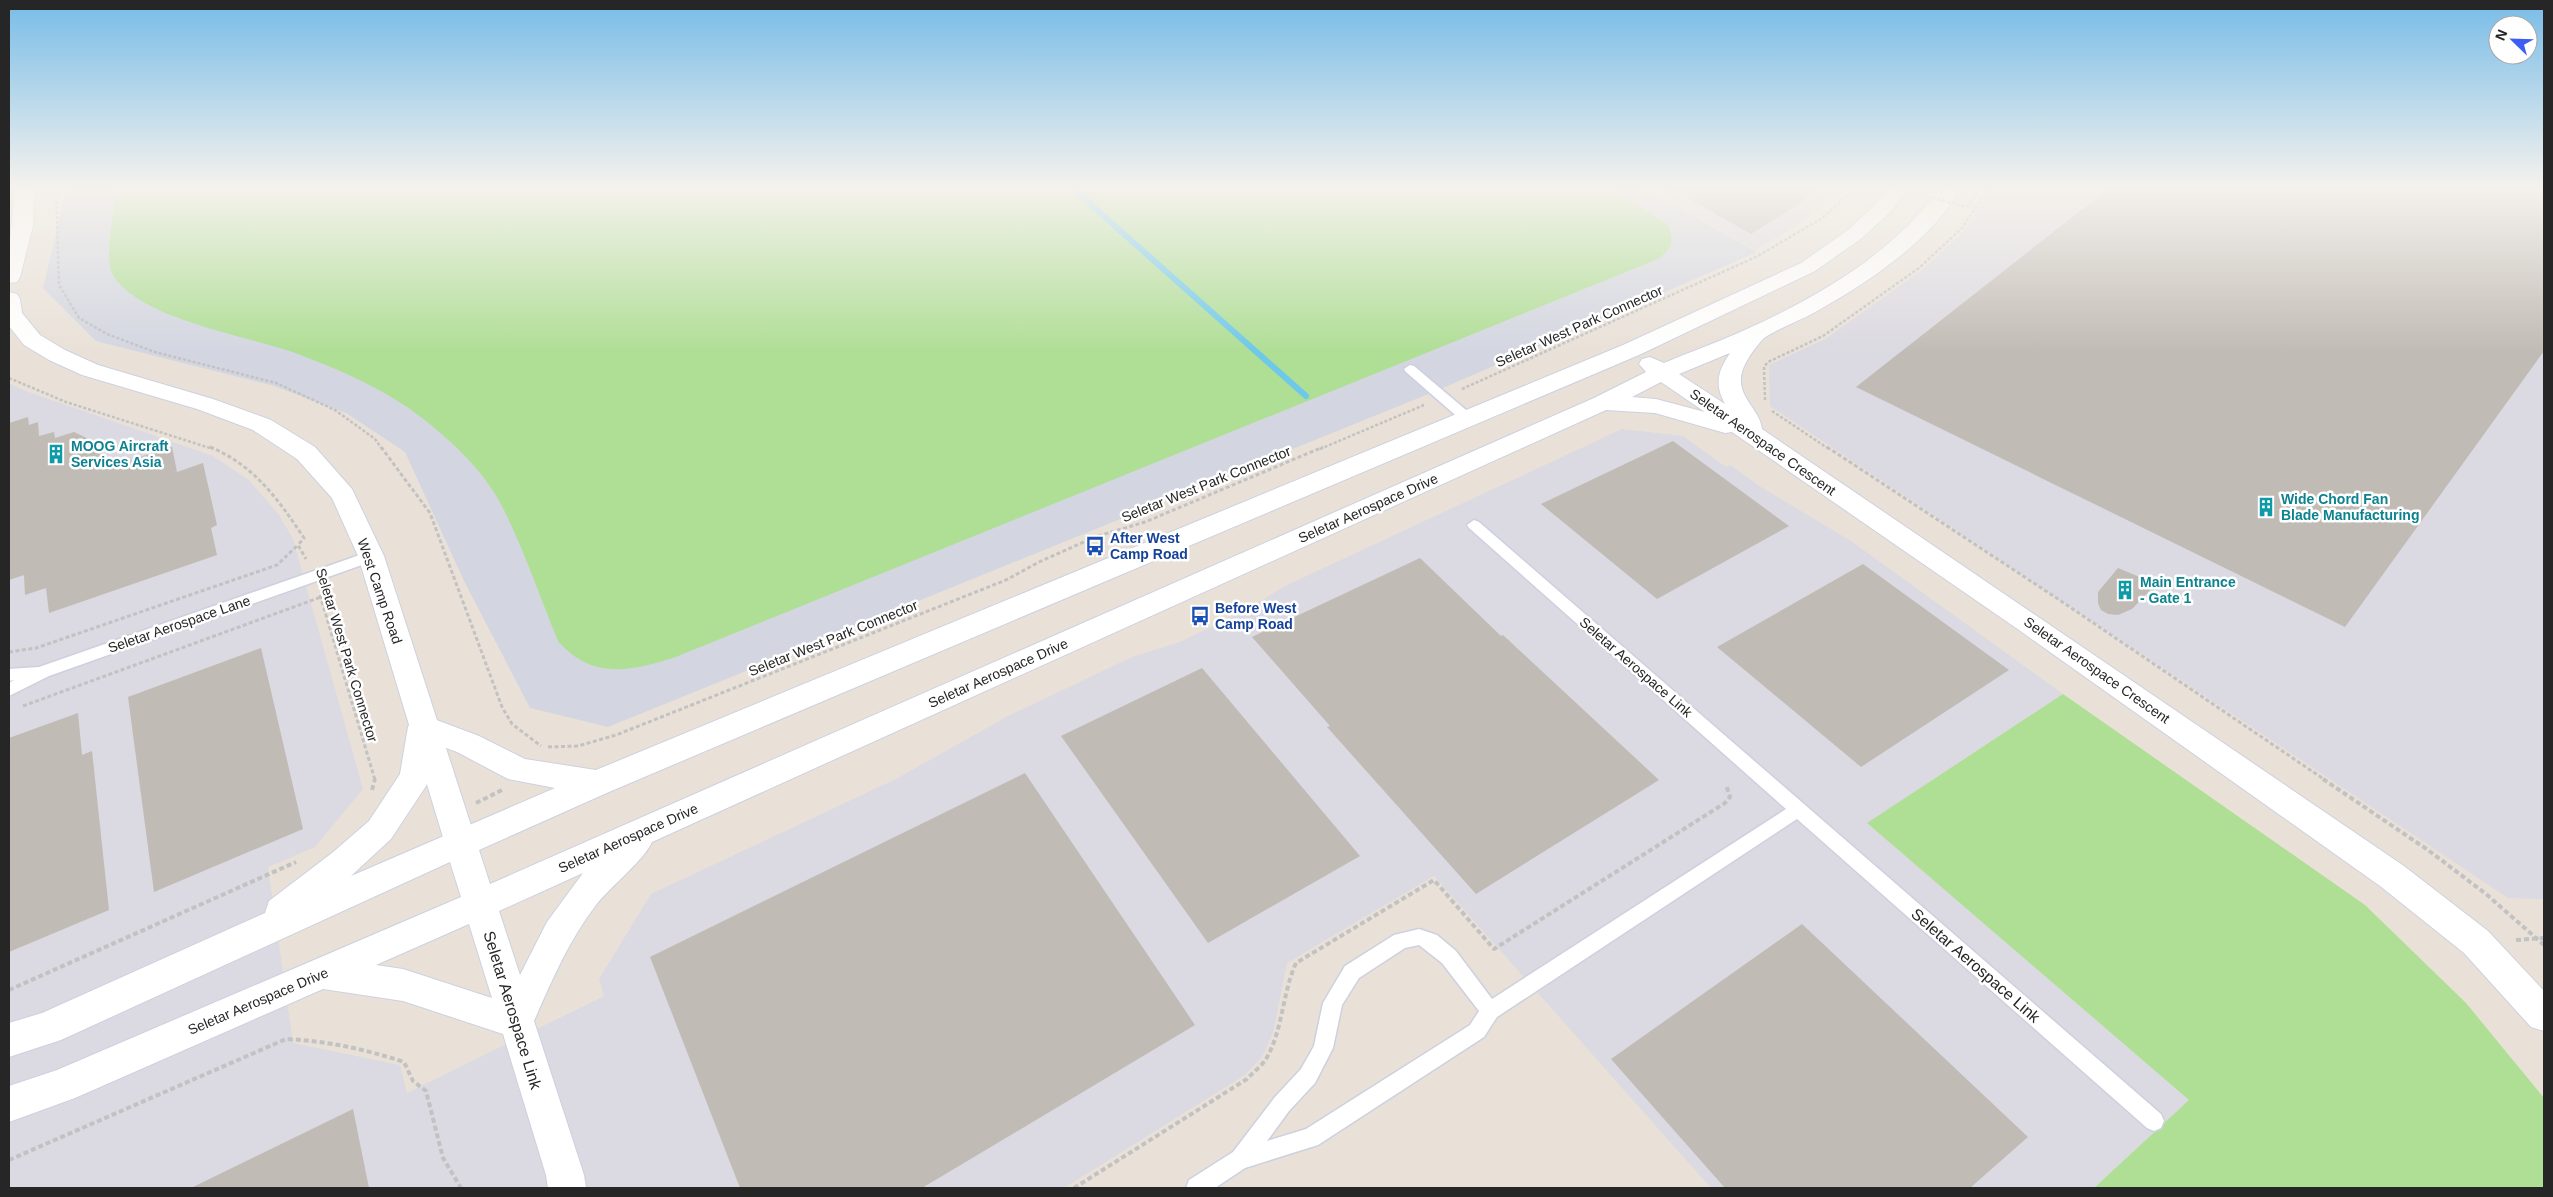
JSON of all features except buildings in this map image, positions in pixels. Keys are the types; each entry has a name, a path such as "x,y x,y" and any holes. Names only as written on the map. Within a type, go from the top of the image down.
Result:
{"street":[{"path":"9,277 19,242"},
{"path":"9,1040 48,1028 249,936 598,783 1631,350 1808,267 1844,242"},
{"name":"Seletar Aerospace Drive","path":"9,1104 62,1086 480,904 1602,403 1663,372 1756,334 1824,298 1886,256 1903,242"},
{"name":"West Camp Road","path":"9,299 11,314 32,340 57,355 90,370 205,404 262,425 306,453 343,495 371,556 461,844"},
{"path":"1755,436 1729,392 1728,376 1736,359 1756,334"},
{"name":"Seletar Aerospace Crescent","path":"1631,350 2392,876 2476,942 2544,1014"},
{"path":"1602,403 1656,406 1755,436"},
{"path":"249,936 344,863 380,830 415,777 423,727 468,744 520,770 598,783"},
{"path":"321,973 402,985 516,1022 558,933 578,904 616,860 654,827"},
{"name":"Seletar Aerospace Link","path":"461,844 516,1022 570,1184"}],"lane":[{"path":"1410,370 1467,418"},
{"name":"Seletar Aerospace Link","path":"1474,525 2154,1121"},
{"name":"Seletar Aerospace Lane","path":"9,690 43,672 371,556"},
{"name":"Seletar Aerospace Lane","path":"9,675 43,672"},
{"path":"1197,1188 1240,1159 1311,1138 1477,1031 1490,1011 1799,810"},
{"path":"1240,1159 1282,1104 1308,1076 1323,1048 1333,1002 1352,972 1401,941 1419,937 1430,941 1449,957 1490,1011"}],"path":[{"name":"Seletar West Park Connector","path":"540,746 571,747 594,744 1006,580 1039,562 1088,540 1144,522 1615,323 1765,253 1783,242"},
{"path":"1765,404 1764,367 1768,362 1823,336 1919,268 1947,242"},
{"name":"Seletar West Park Connector","path":"9,378 47,394 195,442 229,456 258,476 285,508 304,538 298,545 315,576 375,779 371,793"},
{"path":"1770,410 2066,604 2428,850 2486,894 2544,944"},
{"path":"9,652 36,648 277,565 298,545"},
{"path":"18,708 321,597"},
{"path":"1074,1188 1248,1078 1266,1060 1277,1035 1287,978 1296,963 1434,880 1494,949 1725,803 1730,797 1726,785"},
{"path":"9,990 298,860"},
{"path":"9,1160 286,1039 314,1040 374,1052 404,1062 413,1081 426,1091 443,1158 461,1188"}],"shaded area":[{"path":"54,242 1739,242 1757,252 1436,391 608,727 530,708 464,581 405,452 346,413 274,386 96,341 43,288"},
{"path":"1741,242 1769,242 1755,250"},
{"path":"1953,242 2544,242 2544,899 2508,898 1770,406 1769,365 1825,339 1922,270"},
{"path":"9,383 20,389 213,456 249,480 279,515 293,539 363,789 315,847 268,867 293,1043 400,1065 407,1093 604,996 599,979 651,894 896,779 1008,716 1132,657 1180,642 1246,610 1285,586 1622,429 1683,436 1726,467 1730,465 1761,487 1851,541 2063,694 1867,823 2189,1100 2094,1188 1711,1188 1434,876 1287,963 1273,1033 1262,1057 1245,1075 1064,1188 9,1188"}],"green space":[{"path":"109,242 1671,242 1667,251 1658,259 673,658 626,669 597,667 584,662 558,641 518,540 496,495 478,470 445,437 422,418 378,389 331,367 277,347 198,325 147,304 127,291 113,275 110,267"},
{"path":"2063,694 2365,905 2466,1003 2544,1098 2544,1188 2094,1188 2189,1100 1867,823"}],"waterway":[{"path":"1133,242 1306,396"}],"place":[{"name":"MOOG Aircraft Services Asia","path":"56,454"},
{"name":"Wide Chord Fan Blade Manufacturing","path":"2266,507"},
{"name":"After West Camp Road","path":"1095,546"},
{"name":"Main Entrance - Gate 1","path":"2125,590"},
{"name":"Before West Camp Road","path":"1200,616"}]}
